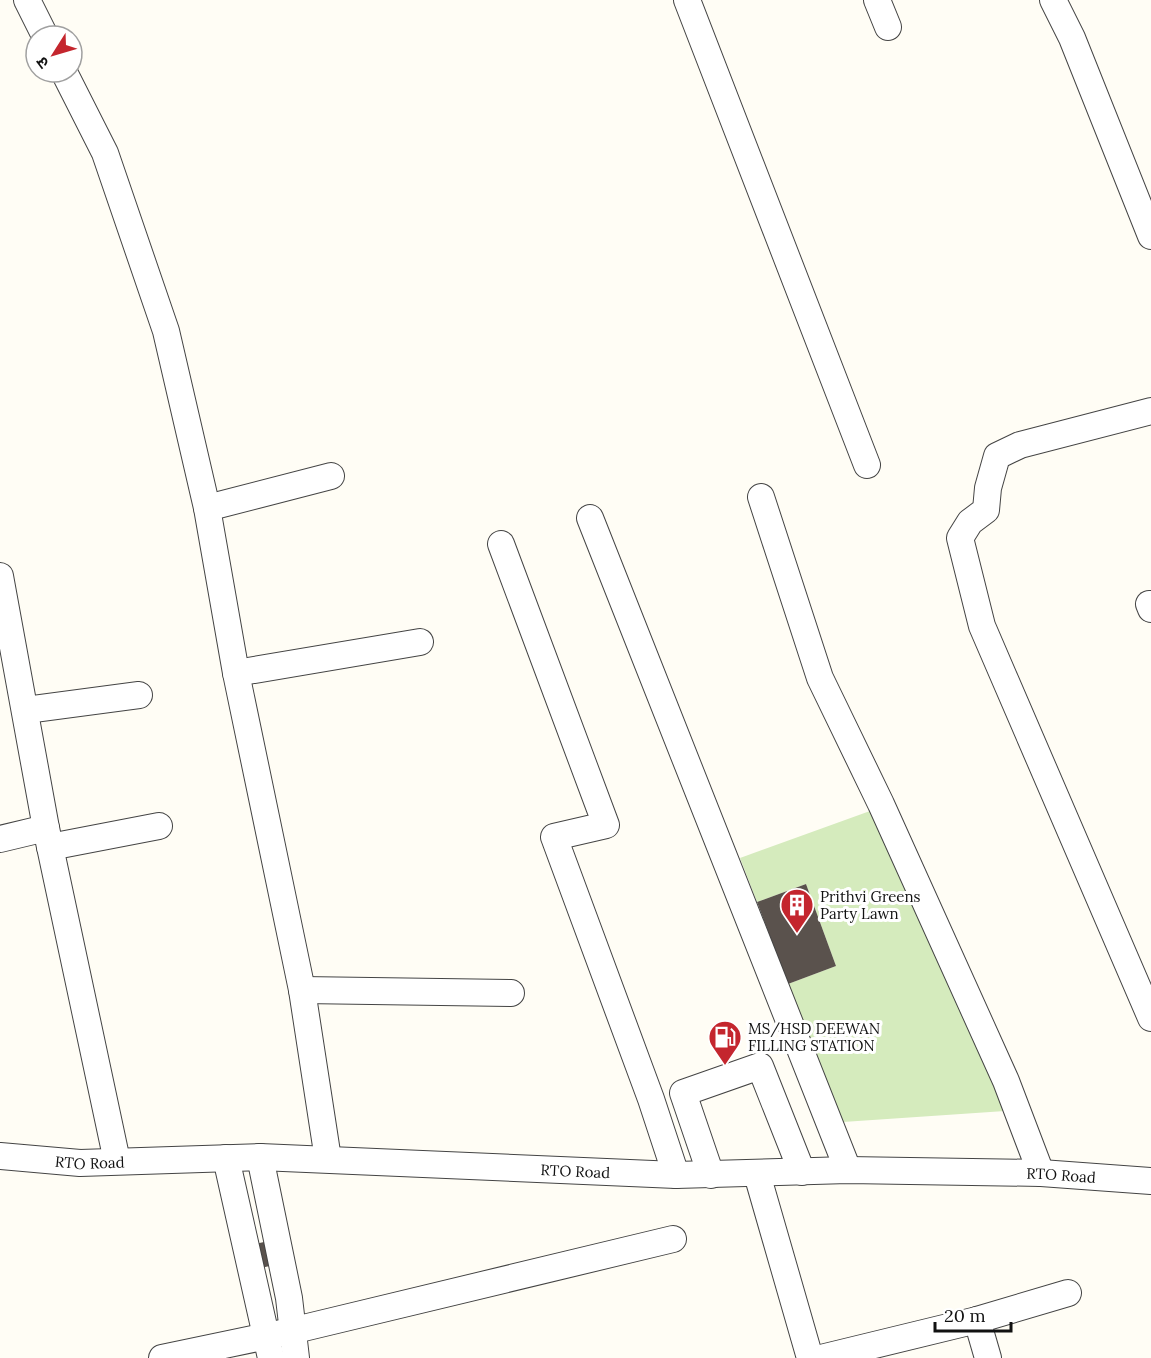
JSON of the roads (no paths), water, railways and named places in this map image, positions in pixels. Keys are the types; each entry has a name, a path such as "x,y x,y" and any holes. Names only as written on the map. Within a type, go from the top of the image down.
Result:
{"street":[{"path":"27,0 39,24"},
{"path":"687,0 867,465"},
{"path":"877,0 888,27"},
{"path":"1053,0 1072,38 1151,236"},
{"path":"70,84 105,153 166,331 207,508 236,673 302,990 328,1159"},
{"path":"1151,411 1020,445 997,456 988,488 986,510 970,522 960,538 982,626 1151,1018"},
{"path":"207,508 332,476"},
{"path":"761,497 820,678 881,804 1006,1081 1041,1173"},
{"path":"590,518 848,1170"},
{"path":"501,544 606,825 554,837 651,1099 676,1175"},
{"path":"0,576 48,837 79,992 117,1161"},
{"path":"236,673 420,642"},
{"path":"26,710 139,695"},
{"path":"0,839 48,837 159,826"},
{"path":"302,990 511,993"},
{"path":"711,1175 683,1093 760,1066 802,1172"},
{"name":"RTO Road","path":"0,1156 80,1163 260,1157 676,1175 848,1170 1041,1173 1151,1181"},
{"path":"260,1157 289,1298 291,1331 296,1358"},
{"path":"226,1158 268,1347"},
{"path":"757,1174 810,1358"},
{"path":"162,1358 268,1347 291,1331 673,1239"},
{"path":"821,1358 977,1320 1068,1293"},
{"path":"977,1320 988,1358"}],"place":[{"name":"Prithvi Greens Party Lawn","path":"797,934"},
{"name":"MS/HSD DEEWAN FILLING STATION","path":"725,1066"}]}
